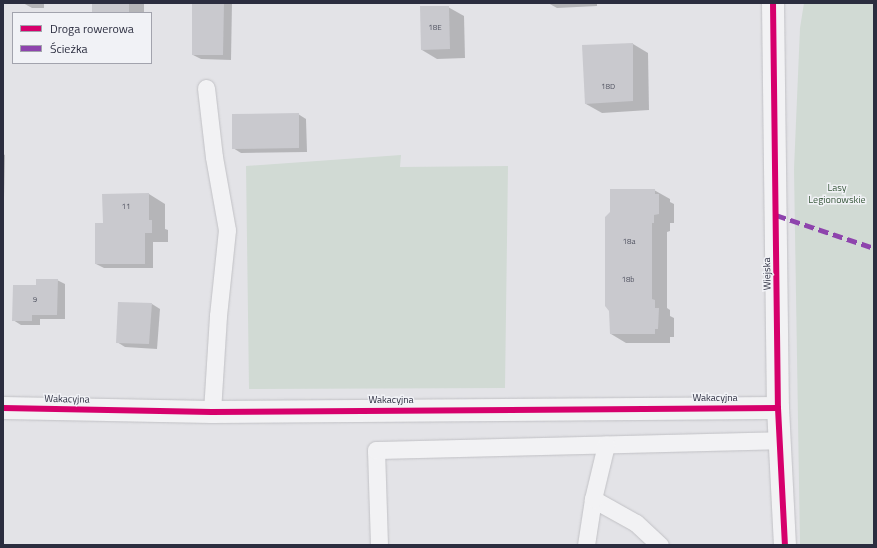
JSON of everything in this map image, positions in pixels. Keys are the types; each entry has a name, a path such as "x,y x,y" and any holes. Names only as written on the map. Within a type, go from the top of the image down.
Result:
{"street":[{"name":"Wiejska","path":"773,3 778,408 785,545"},
{"name":"Wakacyjna","path":"3,408 212,412 778,408"}],"lane":[{"path":"206,88 214,157 227,230 218,316 212,412"},
{"path":"379,545 376,450 780,440"},
{"path":"586,545 593,499 606,445"},
{"path":"593,499 636,523 660,545"}],"green space":[{"name":"Lasy Legionowskie","path":"804,3 874,3 874,545 800,545 794,169 800,28"},
{"path":"401,155 400,167 508,166 505,388 249,389 246,166"}],"building":[{"path":"92,3 129,3 129,12 92,12"},
{"path":"192,3 224,3 223,55 192,55"},
{"path":"420,6 449,6 450,49 421,50"},
{"path":"633,43 633,101 585,104 582,45"},
{"path":"299,113 299,148 232,149 232,114"},
{"path":"610,189 655,189 655,194 659,194 659,214 654,215 654,223 652,223 652,299 655,300 655,308 659,308 658,329 655,329 655,334 610,334 609,311 605,306 605,217 610,212"},
{"path":"149,193 149,220 152,220 152,233 145,233 145,264 95,264 95,223 103,223 102,194"},
{"path":"36,279 58,279 57,315 32,315 32,321 12,321 13,285 36,285"},
{"path":"118,302 152,303 149,344 116,343"}],"marked path":[{"path":"776,215 874,248"}],"cycle path":[{"path":"773,3 778,408 785,545"},
{"path":"3,408 212,412 778,408"}]}
